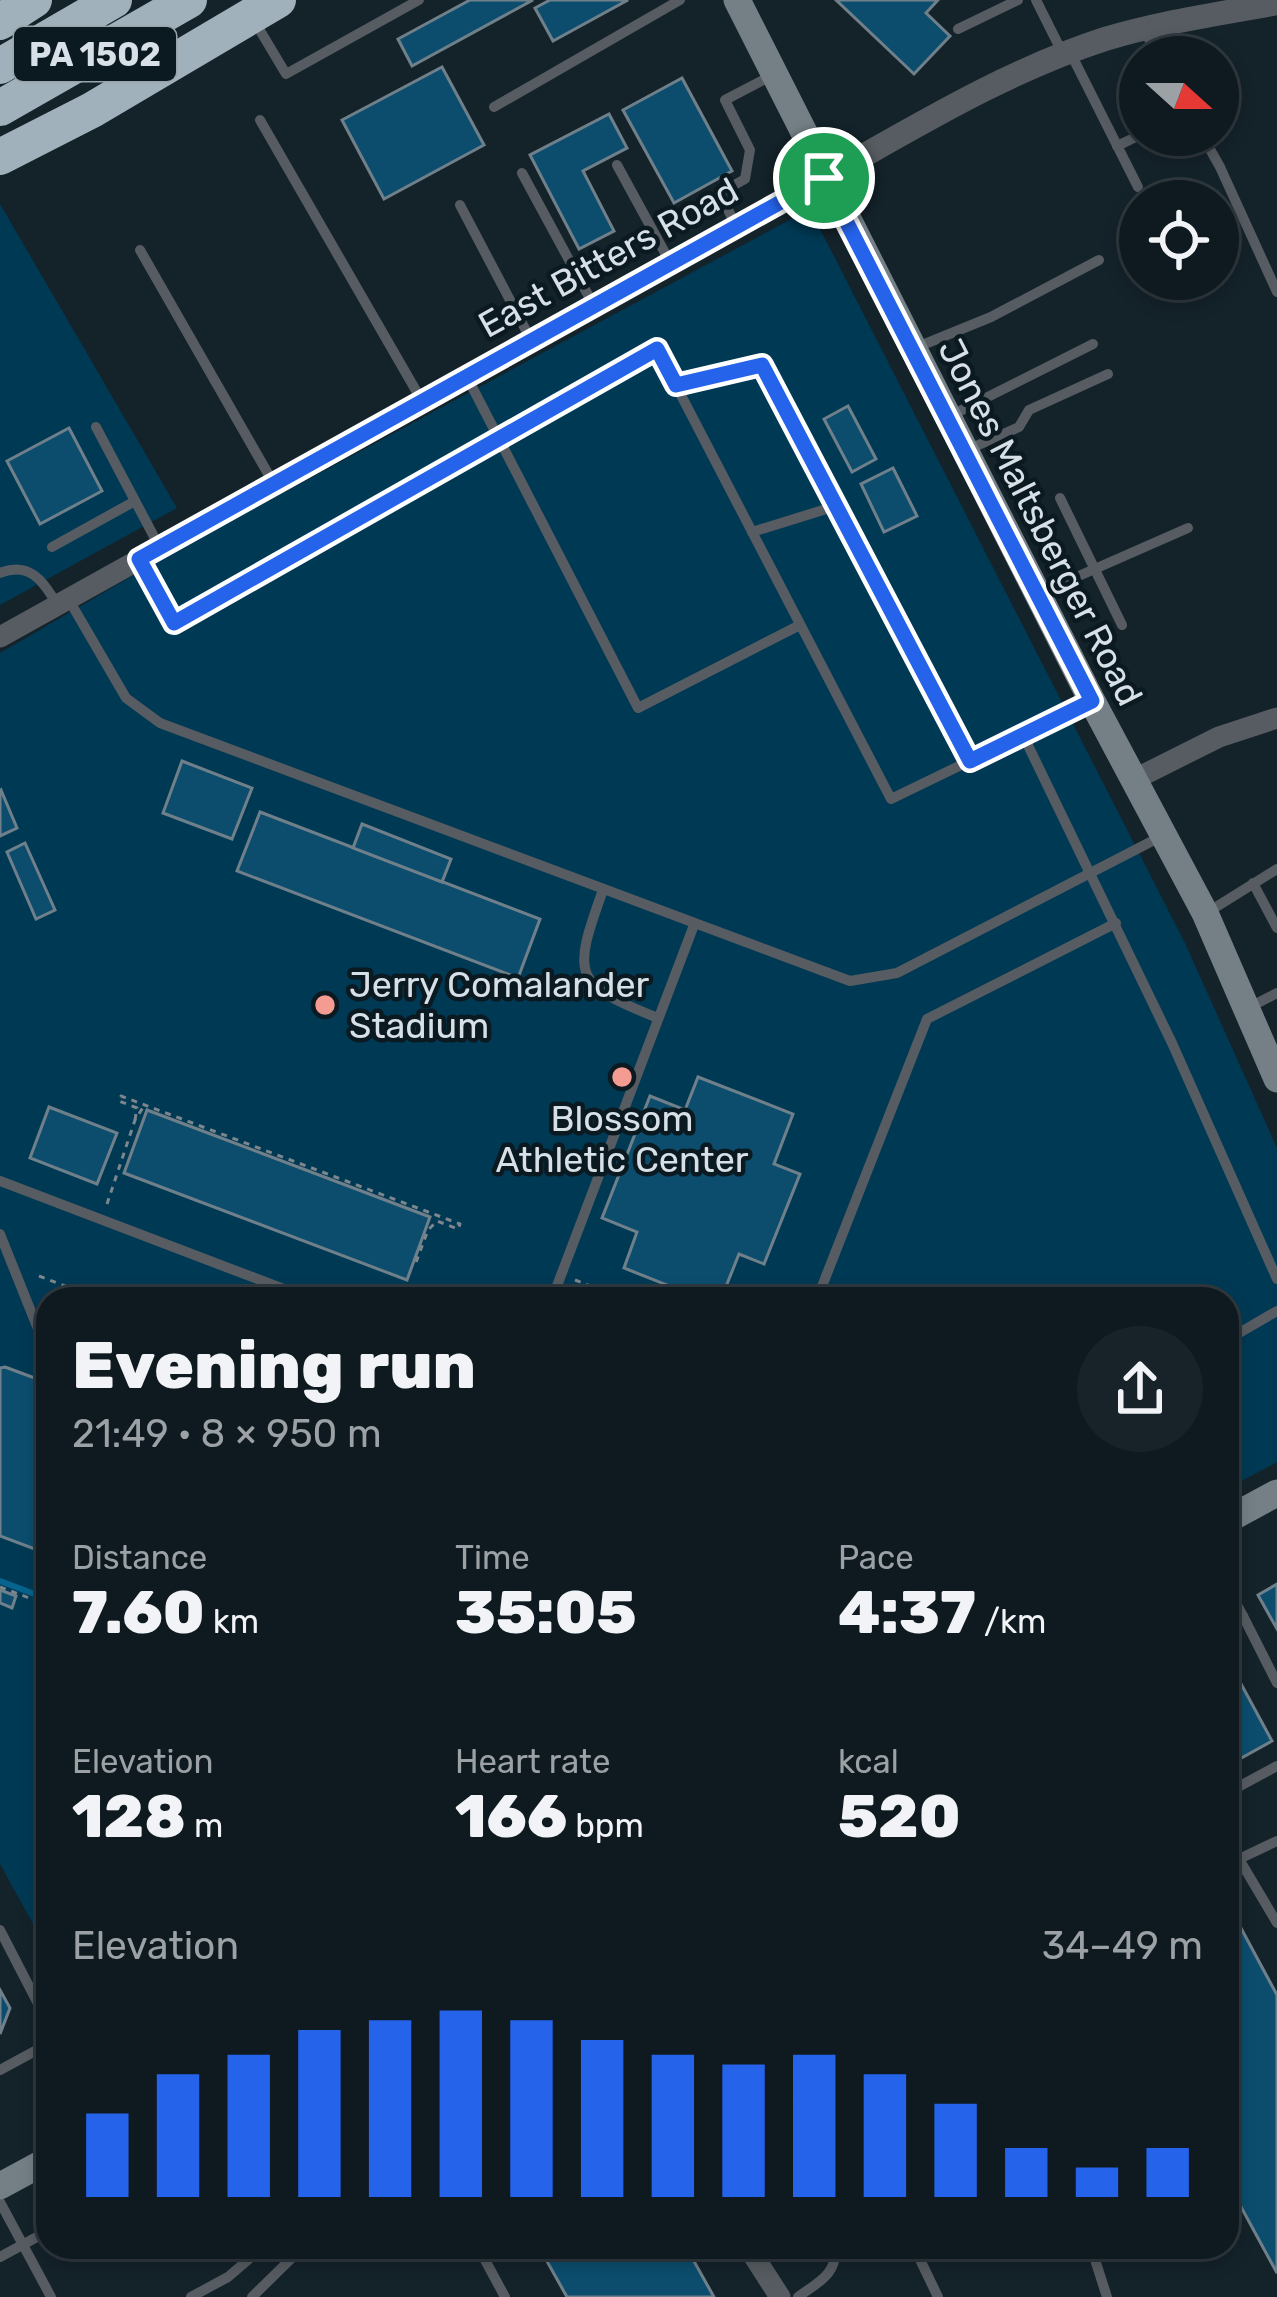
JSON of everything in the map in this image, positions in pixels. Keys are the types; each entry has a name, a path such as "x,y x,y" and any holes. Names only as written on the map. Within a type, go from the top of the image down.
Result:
{"highway":[{"name":"PA 1502","path":"0,66 115,0"},
{"name":"PA 1502","path":"0,108 189,0"},
{"path":"0,157 92,110 264,8"}],"main road":[{"name":"Jones Maltsberger Road","path":"737,0 1037,594 1205,913 1245,1009 1268,1034 1277,1079"},
{"path":"1239,1514 1277,1493"},
{"path":"0,2186 36,2166"}],"street":[{"name":"East Bitters Road","path":"0,637 968,98 1066,53 1144,30 1277,4"},
{"path":"1133,780 1219,737 1277,718"},
{"path":"756,2259 780,2297"}],"lane":[{"path":"264,8 286,74 419,0"},
{"path":"494,106 680,0"},
{"path":"958,29 1018,0"},
{"path":"1036,0 1134,180"},
{"path":"1144,30 1147,36"},
{"path":"736,227 720,193 745,179 750,150 724,100 774,74"},
{"path":"260,120 422,401"},
{"path":"1214,156 1277,292"},
{"path":"617,165 671,262"},
{"path":"522,173 594,306"},
{"path":"460,205 531,340"},
{"path":"140,250 274,484"},
{"path":"912,350 991,317 1099,260"},
{"path":"947,417 1093,344"},
{"path":"139,559 174,623 657,349 891,800 1092,701"},
{"path":"676,385 762,365 970,761"},
{"path":"964,451 1018,427 1029,410 1108,374"},
{"path":"467,376 638,707 800,625"},
{"path":"96,427 160,548"},
{"path":"1060,498 1122,625"},
{"path":"52,547 135,501"},
{"path":"752,532 836,506"},
{"path":"1037,594 1188,528"},
{"path":"0,574 7,569 26,570 44,581 126,698 160,723 850,981 897,973 1162,836"},
{"path":"1022,735 1116,923 1277,1280"},
{"path":"1205,913 1277,869"},
{"path":"1253,883 1277,928"},
{"path":"603,890 586,937 586,980 611,999 658,1018"},
{"path":"822,1287 927,1019 1116,923"},
{"path":"557,1287 694,925"},
{"path":"1245,1009 1277,993"},
{"path":"0,1181 278,1287"},
{"path":"0,1234 36,1324"},
{"path":"1239,1333 1277,1311"},
{"path":"1239,1609 1277,1683"},
{"path":"1239,1618 1243,1616"},
{"path":"1239,1787 1277,1766"},
{"path":"1277,1841 1240,1859 1277,1923"},
{"path":"1262,1896 1277,1888"},
{"path":"0,1930 36,2000"},
{"path":"0,2070 36,2050"},
{"path":"0,2202 51,2297"},
{"path":"0,2257 36,2237"},
{"path":"191,2297 228,2277 248,2259"},
{"path":"251,2297 291,2259"},
{"path":"484,2259 505,2297"},
{"path":"798,2297 831,2273 836,2259"},
{"path":"920,2259 938,2297"},
{"path":"1095,2259 1107,2297"}],"path":[{"path":"107,1204 137,1108 119,1101 121,1096 460,1224 458,1229 437,1220 428,1230"},
{"path":"135,1120 145,1106"},
{"path":"415,1265 434,1214"},
{"path":"39,1276 68,1287"},
{"path":"575,1280 593,1287"},
{"path":"0,1587 36,1600"}],"shaded area":[{"path":"0,204 177,508 0,605"},
{"name":"Blossom Athletic Center","path":"795,217 817,223 1185,943 1277,1148 1277,1462 1239,1483 1239,1287 36,1287 36,1929 0,1864 0,653 175,551"}],"building":[{"path":"470,0 533,0 412,66 398,39"},
{"path":"550,0 628,0 553,41 535,8"},
{"path":"836,0 938,0 926,13 950,36 914,74"},
{"path":"442,67 484,145 384,199 342,120"},
{"path":"682,78 732,171 674,203 623,110"},
{"path":"609,114 627,148 583,171 614,231 579,249 530,155"},
{"path":"848,406 876,459 852,472 824,419"},
{"path":"69,428 102,491 40,524 7,461"},
{"path":"893,468 917,516 884,532 861,484"},
{"path":"182,761 252,788 232,839 163,813"},
{"path":"0,791 17,828 0,836"},
{"path":"260,812 540,919 518,978 237,871"},
{"path":"362,824 451,859 442,882 353,848"},
{"path":"25,843 55,910 36,919 7,852"},
{"path":"698,1077 793,1114 774,1164 800,1174 764,1264 739,1254 726,1287 672,1287 624,1268 637,1232 602,1218 650,1096 685,1110"},
{"path":"49,1107 117,1133 97,1184 30,1158"},
{"path":"147,1110 430,1217 407,1280 124,1173"},
{"path":"0,1368 36,1379 36,1550 0,1536"},
{"path":"1277,1584 1277,1629 1258,1595"},
{"path":"0,1590 16,1596 12,1608 0,1603"},
{"path":"1239,1680 1272,1741 1239,1759"},
{"path":"1239,1924 1277,1995 1277,2273 1239,2203"},
{"path":"0,1990 10,2008 0,2034"},
{"path":"546,2259 693,2259 714,2297 567,2297"}],"waterway":[{"path":"0,1581 36,1594"}],"place":[{"name":"Jerry Comalander Stadium","path":"325,1005"},
{"name":"Blossom Athletic Center","path":"622,1077"}],"route":[{"path":"824,178 1092,701 970,761 762,365 676,385 657,349 174,623 139,559 824,178"}]}
